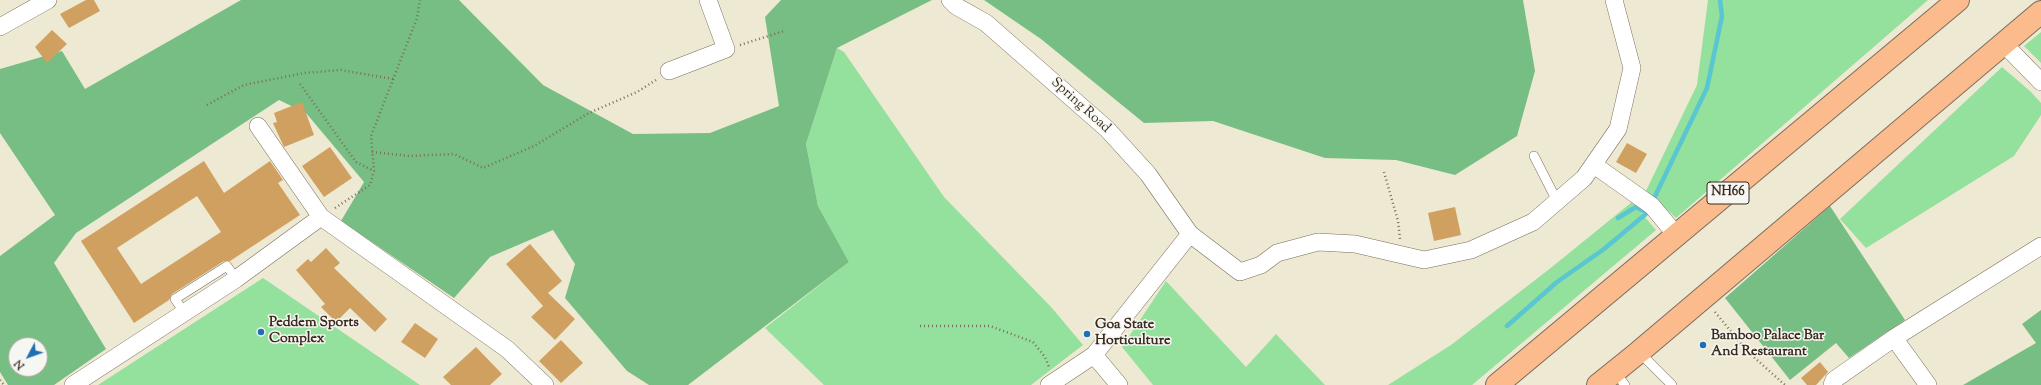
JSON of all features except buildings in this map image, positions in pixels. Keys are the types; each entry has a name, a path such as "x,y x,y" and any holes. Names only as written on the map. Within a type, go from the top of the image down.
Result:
{"highway":[{"name":"NH66","path":"1497,385 1958,0"},
{"path":"1598,385 1619,378 1639,352 2041,12"}],"street":[{"path":"0,27 48,0"},
{"path":"669,71 726,49 708,0"},
{"name":"Spring Road","path":"950,0 956,6 986,23 1107,130 1148,174 1190,234 1240,272 1261,265 1277,253 1318,242 1355,244 1402,255"},
{"path":"1402,255 1424,260 1471,250 1533,222 1584,178 1618,129 1632,68 1614,0"},
{"path":"2004,43 2041,82"},
{"path":"258,126 321,217 507,349 545,385"},
{"path":"1594,165 1652,206 1677,236"},
{"path":"73,385 236,278 321,217"},
{"path":"1051,384 1094,355 1190,234"},
{"path":"1832,385 1834,380 1894,338 2041,246"},
{"path":"1894,338 1928,385"},
{"path":"1094,355 1119,385"}],"lane":[{"path":"1534,156 1557,201"},
{"path":"1639,352 1672,385"}],"path":[{"path":"321,217 370,185 374,171 371,136 417,18 420,0"},
{"path":"726,49 784,31"},
{"path":"207,104 244,85 304,73 341,70 393,79"},
{"path":"372,152 410,156 454,154 483,168 534,146 589,113 638,92 669,71"},
{"path":"300,84 356,162 374,171"},
{"path":"1384,172 1398,221 1402,255"},
{"path":"1703,298 1747,350 1785,385"},
{"path":"920,326 990,326 1033,342 1045,357 1051,384"},
{"path":"0,380 4,385"}],"green space":[{"path":"241,0 459,0 543,85 633,134 710,133 779,106 765,17 781,0 932,0 837,48 806,144 818,206 849,262 688,385 649,385 627,371 565,298 575,264 553,230 490,257 454,298 341,221 364,182 306,113 279,100 76,233 54,263 106,349 54,385 8,385 0,372 0,256 55,215 0,133 0,69 62,51 85,89"},
{"path":"984,0 1523,0 1535,71 1517,136 1455,175 1396,160 1325,158 1213,121 1144,123 1041,39"},
{"path":"1708,0 1928,0 1676,218 1662,205 1644,195 1697,85"},
{"path":"2041,32 2041,63 2024,46"},
{"path":"837,48 844,52 944,197 1052,308 1083,345 1031,385 824,385 765,328 849,262 818,206 806,144"},
{"path":"2002,67 2030,91 2041,103 2041,115 2014,156 1866,248 1840,219"},
{"path":"1632,202 1656,230 1472,385 1388,385 1451,345 1552,267"},
{"path":"1830,206 1905,320 1849,358 1836,343 1790,380 1725,298"},
{"name":"Peddem Sports Complex","path":"263,278 420,385 98,385"},
{"path":"1166,281 1246,367 1276,334 1325,385 1153,385 1122,347"},
{"path":"2041,310 2041,385 1963,385 2036,343 2022,324"}],"waterway":[{"path":"1507,326 1557,282 1604,249 1647,213 1707,88 1722,16 1720,0"},
{"path":"1618,218 1636,207 1647,213"}],"place":[{"name":"Peddem Sports Complex","path":"261,332"},
{"name":"Goa State Horticulture","path":"1087,334"},
{"name":"Bamboo Palace Bar And Restaurant","path":"1703,345"}]}
